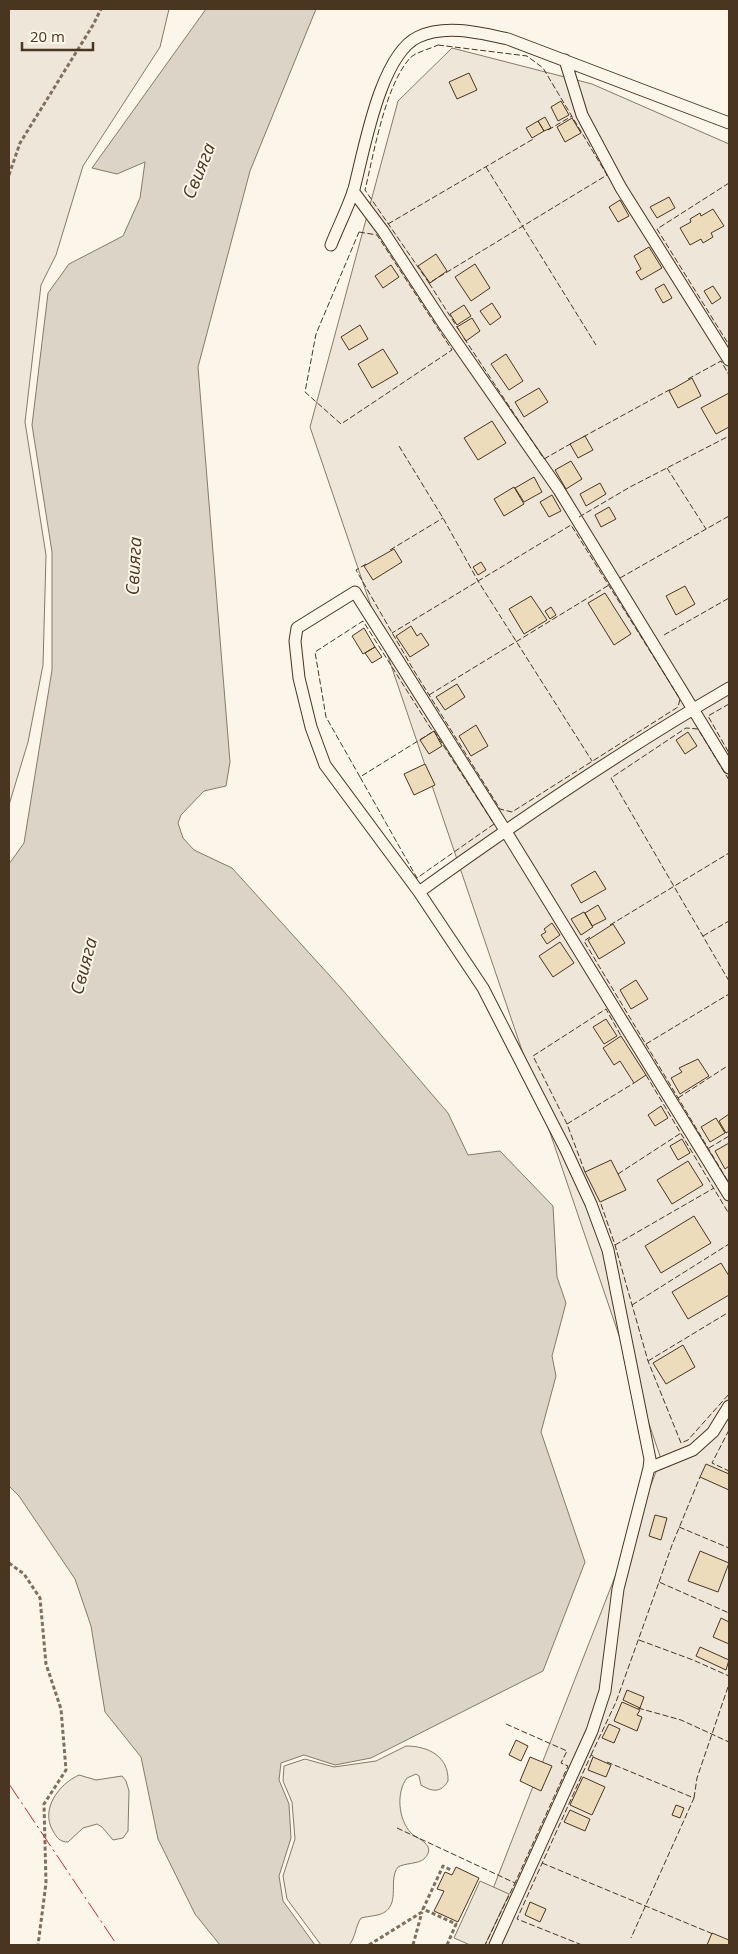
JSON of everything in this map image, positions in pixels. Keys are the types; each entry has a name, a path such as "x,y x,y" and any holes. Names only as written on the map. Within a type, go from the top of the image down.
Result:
{"lane":[{"path":"331,245 353,191 364,145 382,85 403,50 416,38 445,31 473,32 508,38 729,123"},
{"path":"565,60 582,115 621,188 729,360"},
{"path":"353,191 383,231 443,323 559,490 729,768"},
{"path":"495,1945 592,1731 605,1691 618,1589 649,1468 647,1441 608,1250 592,1204 483,988 419,892 325,765 311,727 299,678 295,641 297,628 355,592 505,830 729,1195"},
{"path":"419,892 505,830 693,709 729,688"},
{"path":"649,1468 693,1450 713,1432 729,1406"}],"path":[{"path":"9,175 20,142 93,25 100,9"},
{"path":"9,1563 24,1574 40,1598 46,1664 61,1709 66,1770 44,1804 46,1883 38,1945"},
{"path":"413,1945 423,1911 443,1866 450,1870"},
{"path":"369,1945 423,1911"},
{"path":"423,1911 456,1924 447,1945"}],"shaded area":[{"path":"9,9 169,9 160,47 83,166 56,255 41,285 25,422 46,555 43,665 28,742 9,805"},
{"path":"452,48 592,84 729,144 729,1945 471,1945 661,1459 310,427 398,101"},
{"path":"406,1746 422,1748 436,1754 445,1765 447,1773 448,1781 442,1788 433,1790 421,1785 419,1776 416,1774 407,1778 401,1791 400,1805 403,1820 411,1833 428,1846 428,1854 421,1861 398,1867 395,1872 392,1902 389,1907 380,1914 361,1918 349,1945 321,1945 287,1899 283,1876 295,1839 292,1802 283,1781 284,1766 305,1759 334,1767 376,1761"},
{"path":"79,1775 96,1780 122,1776 126,1781 129,1791 128,1831 123,1838 113,1840 97,1824 83,1828 68,1842 56,1836 50,1823 50,1806 65,1784"},
{"path":"480,1881 509,1894 485,1945 470,1945 454,1938"}],"water":[{"name":"Свияга","path":"206,9 316,9 250,171 198,367 230,762 226,786 204,791 181,815 178,823 183,838 194,850 232,868 340,987 448,1113 468,1155 500,1151 553,1206 557,1277 566,1303 552,1356 556,1376 541,1432 585,1562 543,1671 371,1758 335,1765 304,1755 281,1763 279,1780 289,1804 291,1838 279,1876 283,1901 315,1945 220,1945 195,1914 158,1839 141,1757 105,1712 91,1626 75,1579 19,1496 9,1486 9,864 24,843 52,670 52,552 32,425 48,293 69,264 123,236 140,198 145,162 117,174 92,168"}],"building":[{"path":"469,73 477,90 457,99 449,82"},
{"path":"561,101 569,115 558,121 551,107"},
{"path":"545,117 551,128 544,131 538,121"},
{"path":"572,118 581,133 565,142 557,127"},
{"path":"538,121 544,131 532,138 526,128"},
{"path":"669,197 675,208 657,218 650,207"},
{"path":"620,200 629,216 618,222 609,207"},
{"path":"713,209 724,226 711,233 713,237 703,243 701,239 690,245 680,228 691,222 690,219 700,213 701,216"},
{"path":"649,247 662,268 641,280 636,272 641,269 634,256"},
{"path":"436,254 447,271 430,283 418,266"},
{"path":"475,264 490,288 471,301 455,277"},
{"path":"391,265 399,277 383,288 375,276"},
{"path":"664,284 672,298 663,303 655,289"},
{"path":"713,286 721,298 712,304 704,291"},
{"path":"492,303 501,317 490,325 480,311"},
{"path":"464,305 471,316 457,325 450,314"},
{"path":"472,318 480,331 466,341 457,327"},
{"path":"360,325 368,339 349,350 341,337"},
{"path":"383,349 398,373 372,388 358,364"},
{"path":"506,354 523,381 509,390 491,364"},
{"path":"692,378 701,396 678,408 669,391"},
{"path":"539,388 548,402 524,417 515,402"},
{"path":"729,393 729,427 716,434 701,408"},
{"path":"492,421 506,443 478,460 464,438"},
{"path":"585,436 593,450 578,458 570,444"},
{"path":"571,461 582,479 566,489 555,470"},
{"path":"534,477 542,492 524,502 515,488"},
{"path":"600,483 606,494 586,506 580,494"},
{"path":"514,487 524,504 504,516 494,499"},
{"path":"552,495 561,511 549,517 540,502"},
{"path":"609,507 616,519 601,527 595,515"},
{"path":"394,549 402,562 373,580 364,566"},
{"path":"481,562 486,570 478,575 473,567"},
{"path":"685,586 695,604 676,615 666,596"},
{"path":"605,593 631,634 614,645 588,603"},
{"path":"531,596 547,620 524,634 509,609"},
{"path":"551,607 556,615 550,619 545,611"},
{"path":"411,626 417,636 421,633 429,645 410,657 396,636"},
{"path":"364,628 375,647 363,654 352,636"},
{"path":"375,647 382,657 372,663 365,653"},
{"path":"457,684 465,697 445,710 436,697"},
{"path":"476,725 488,746 471,756 459,736"},
{"path":"434,731 442,746 429,754 420,740"},
{"path":"688,732 697,746 685,754 676,740"},
{"path":"425,764 435,785 414,795 404,774"},
{"path":"595,871 606,889 581,903 571,885"},
{"path":"598,905 606,919 592,926 585,913"},
{"path":"584,912 593,927 581,935 571,919"},
{"path":"552,923 560,935 547,944 541,935 546,932 544,929"},
{"path":"613,924 625,943 599,959 588,940"},
{"path":"560,942 574,963 553,977 539,956"},
{"path":"636,980 648,999 631,1009 620,990"},
{"path":"606,1019 617,1036 604,1044 593,1027"},
{"path":"621,1036 646,1075 634,1083 620,1061 614,1065 603,1048"},
{"path":"698,1059 709,1076 680,1094 671,1078 682,1072 679,1068"},
{"path":"661,1106 668,1118 655,1126 648,1115"},
{"path":"729,1114 729,1131 726,1133 719,1121"},
{"path":"716,1118 725,1133 710,1142 701,1127"},
{"path":"682,1139 690,1153 678,1160 670,1146"},
{"path":"729,1143 729,1166 725,1169 715,1151"},
{"path":"611,1160 626,1190 600,1202 585,1172"},
{"path":"688,1161 703,1185 672,1204 657,1180"},
{"path":"694,1216 711,1243 661,1273 645,1246"},
{"path":"721,1263 729,1276 729,1295 688,1319 672,1292"},
{"path":"683,1345 695,1367 666,1384 653,1363"},
{"path":"706,1464 729,1474 729,1490 700,1477"},
{"path":"655,1515 667,1518 661,1540 649,1536"},
{"path":"700,1551 729,1563 718,1592 688,1581"},
{"path":"721,1618 729,1622 729,1644 713,1637"},
{"path":"700,1647 729,1660 726,1670 696,1656"},
{"path":"627,1690 644,1697 640,1708 623,1700"},
{"path":"622,1702 640,1710 637,1715 642,1717 637,1731 614,1721"},
{"path":"609,1724 620,1729 614,1743 602,1738"},
{"path":"516,1740 528,1746 521,1761 509,1755"},
{"path":"530,1757 552,1766 541,1791 520,1781"},
{"path":"593,1757 611,1765 606,1777 588,1770"},
{"path":"583,1777 605,1787 592,1815 570,1805"},
{"path":"676,1805 684,1808 680,1818 672,1815"},
{"path":"570,1810 590,1819 585,1831 564,1822"},
{"path":"456,1867 479,1878 458,1922 434,1911 444,1891 437,1889 445,1872 452,1875"},
{"path":"530,1902 546,1909 540,1922 525,1915"},
{"path":"712,1933 729,1940 729,1945 707,1945"}],"fence":[{"path":"438,45 527,56 543,68 607,175 429,283 365,190 387,102 401,70 410,58 419,52 438,45"},
{"path":"548,130 572,116"},
{"path":"388,224 535,138"},
{"path":"486,167 596,345"},
{"path":"729,183 657,229 729,345"},
{"path":"359,232 377,235 452,350 341,424 305,392 316,334 359,232"},
{"path":"429,283 459,330"},
{"path":"464,338 544,459"},
{"path":"688,379 721,361 729,375"},
{"path":"583,437 671,389"},
{"path":"579,517 630,487 729,436"},
{"path":"544,459 572,443"},
{"path":"399,446 443,518 478,581 592,761"},
{"path":"667,468 706,529"},
{"path":"620,578 729,516"},
{"path":"390,550 443,518"},
{"path":"366,564 356,570 413,669 500,809 512,812 678,707 680,699 571,525 392,633"},
{"path":"429,695 609,585"},
{"path":"664,635 729,598"},
{"path":"360,777 326,717 315,652 363,621 433,732"},
{"path":"729,704 708,716 729,753"},
{"path":"729,780 698,729 686,728 611,778 729,981"},
{"path":"434,731 494,824 417,878 360,777 434,731"},
{"path":"610,925 729,853"},
{"path":"703,936 729,921"},
{"path":"590,937 584,941 729,1183"},
{"path":"646,1044 729,994"},
{"path":"585,1172 567,1124 533,1056 606,1009 621,1036"},
{"path":"678,1098 729,1065"},
{"path":"646,1075 729,1214"},
{"path":"567,1124 634,1083"},
{"path":"618,1174 681,1133"},
{"path":"709,1148 729,1136"},
{"path":"615,1245 714,1188"},
{"path":"601,1204 615,1245 648,1361 681,1443 688,1440 729,1394"},
{"path":"632,1305 729,1244"},
{"path":"648,1361 729,1312"},
{"path":"729,1430 712,1463 729,1471"},
{"path":"659,1582 700,1477"},
{"path":"679,1527 729,1548"},
{"path":"591,1755 616,1702 659,1582 729,1613"},
{"path":"639,1640 729,1676"},
{"path":"694,1798 697,1778 729,1684"},
{"path":"638,1708 681,1720 729,1742"},
{"path":"506,1724 567,1751 561,1763 568,1766 515,1883"},
{"path":"582,1945 517,1919 591,1755 595,1757"},
{"path":"607,1762 694,1798 631,1938"},
{"path":"397,1828 515,1883 485,1945"},
{"path":"542,1863 713,1934"}],"power":[{"path":"9,1784 117,1945"}]}
